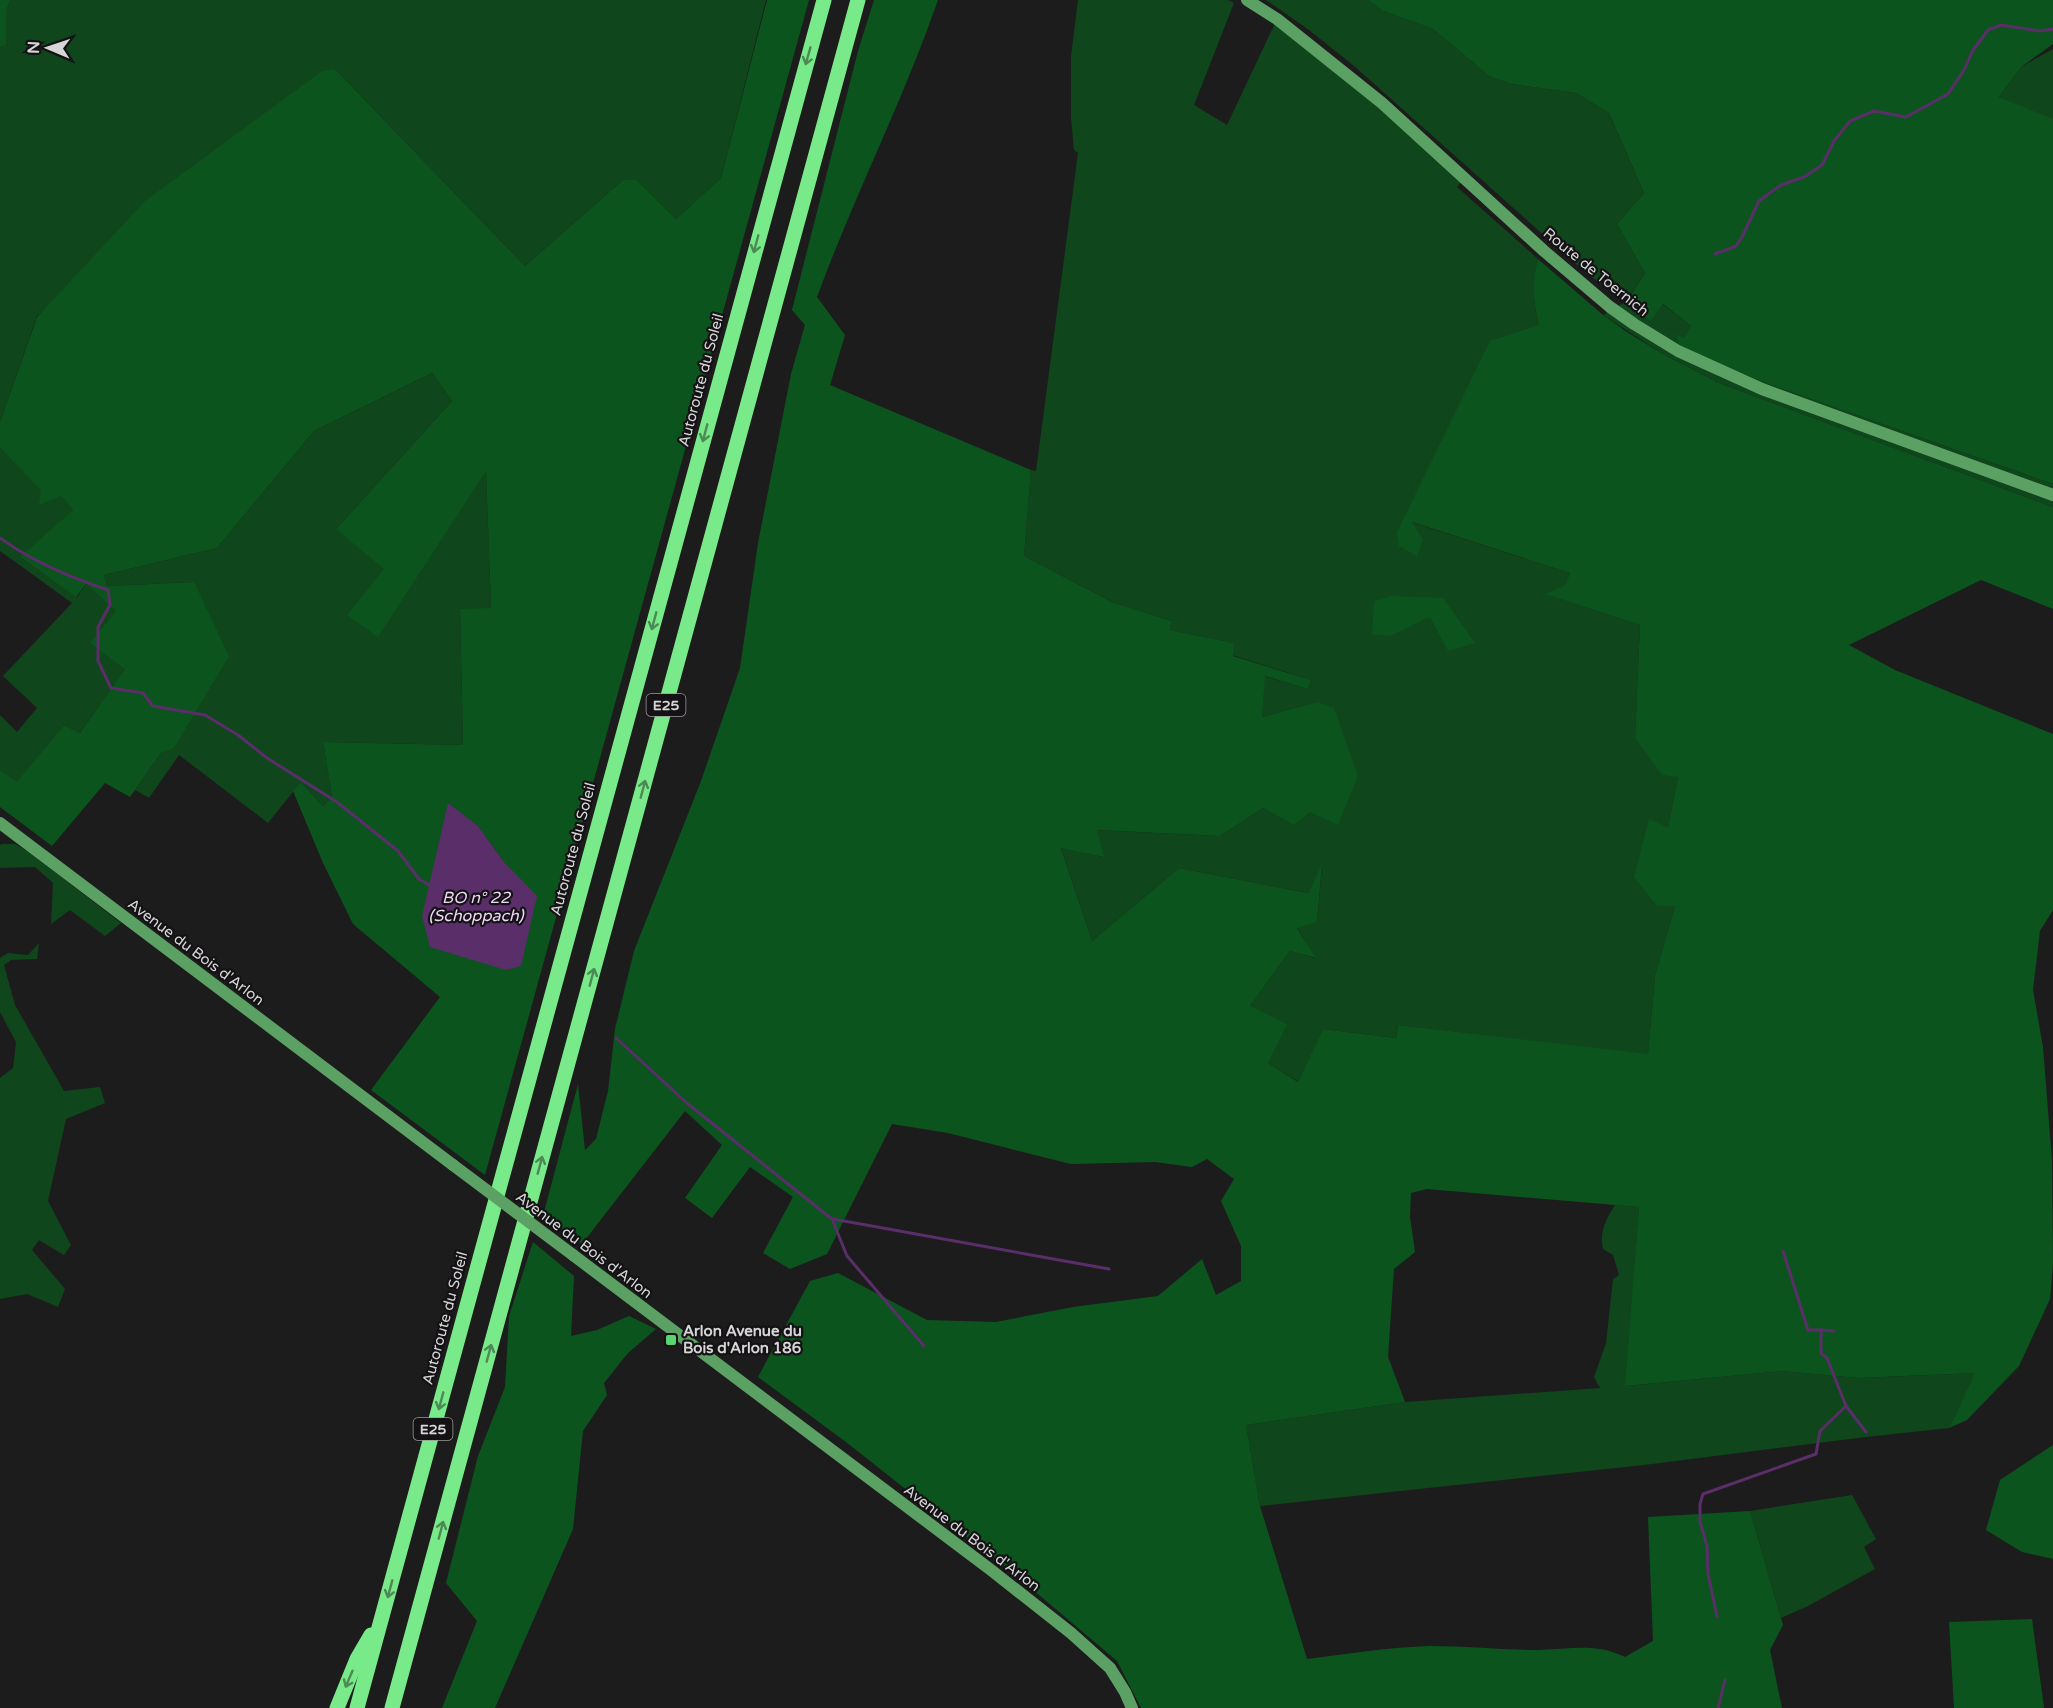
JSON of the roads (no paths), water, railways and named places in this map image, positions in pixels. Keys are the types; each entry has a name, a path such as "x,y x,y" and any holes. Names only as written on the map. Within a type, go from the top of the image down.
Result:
{"highway":[{"name":"Autoroute du Soleil","path":"357,1708 824,0"},
{"name":"E25","path":"392,1708 858,0"},
{"path":"337,1708 357,1659 383,1614"}],"main road":[{"name":"Route de Toernich","path":"1247,0 1277,19 1382,103 1544,251 1610,307 1634,324 1678,351 1762,389 2053,495"},
{"name":"Avenue du Bois d'Arlon","path":"2,827 982,1563 1071,1633 1110,1668 1132,1708"}],"water":[{"name":"BO n° 22 (Schoppach)","path":"448,803 478,826 504,862 537,896 521,966 506,970 430,947 422,916"}],"waterway":[{"path":"1715,254 1736,246 1759,201 1781,185 1804,177 1822,165 1834,141 1850,121 1874,111 1906,117 1948,94 1964,70 1973,50 1988,30 2001,25 2040,31 2053,29"},
{"path":"0,538 52,568 108,590 110,605 98,627 98,661 111,688 143,693 153,706 205,715 238,735 267,758 337,802 398,851 419,879 431,886"},
{"path":"616,1038 688,1104 832,1219 847,1256 924,1346"},
{"path":"833,1219 1109,1269"},
{"path":"1717,1616 1708,1574 1707,1546 1700,1522 1700,1504 1703,1494 1816,1454 1820,1431 1846,1406 1827,1358 1821,1353 1821,1330 1808,1330 1783,1251"},
{"path":"1821,1330 1834,1331"},
{"path":"1846,1406 1866,1432"},
{"path":"1718,1708 1725,1680"}],"place":[{"name":"Arlon Avenue du Bois d'Arlon 186","path":"671,1340"}]}
